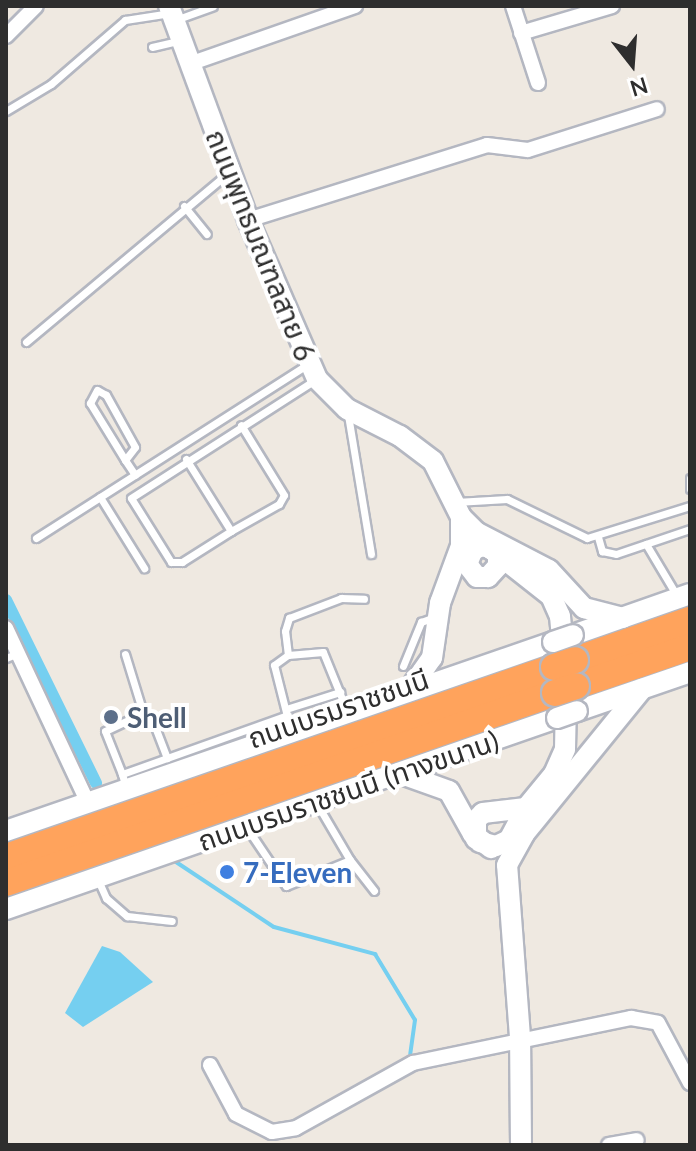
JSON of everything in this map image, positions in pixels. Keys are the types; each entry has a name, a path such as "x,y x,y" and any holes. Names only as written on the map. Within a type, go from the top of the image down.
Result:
{"highway":[{"name":"ถนนบรมราชชนนี","path":"6,885 565,677 686,604"},
{"name":"ถนนบรมราชชนนี","path":"6,857 565,677 690,647"}],"street":[{"path":"6,36 36,6"},
{"path":"192,63 355,6"},
{"path":"513,6 538,83"},
{"path":"521,33 612,6"},
{"name":"ถนนพุทธมณฑลสาย 6","path":"175,19 248,220 312,372 347,409 418,448 433,461 457,510 476,532 549,570 584,608 623,618"},
{"path":"248,220 487,145 528,150 657,109"},
{"path":"405,693 428,668 437,616 460,566 457,510"},
{"path":"476,532 493,550 547,591 562,623 565,749 554,774 526,808 509,840 496,846 482,843"},
{"path":"460,566 472,574 488,577 498,566 493,550"},
{"path":"493,550 523,554"},
{"name":"ถนนบรมราชชนนี (ทางขนาน)","path":"6,909 399,773 565,677 623,618 686,604"},
{"path":"6,628 12,656 88,803"},
{"name":"ถนนบรมราชชนนี (ทางขนาน)","path":"6,831 88,803 125,782 288,719 347,713 405,693 565,677 642,689 690,672"},
{"path":"521,1145 520,1037 507,865 524,834 642,689"},
{"path":"399,773 449,791 482,843 507,865"},
{"path":"482,843 476,820 483,813 526,808"},
{"path":"482,843 504,849 524,834"},
{"path":"210,1065 236,1114 272,1132 296,1128 413,1063 520,1037 647,1017 658,1023 690,1083"},
{"path":"609,1145 637,1140"}],"lane":[{"path":"6,111 51,84 125,20 175,19 213,6"},
{"path":"152,47 175,19"},
{"path":"26,342 184,206 230,172"},
{"path":"184,206 207,234"},
{"path":"241,425 284,499 176,564 133,505 134,492 241,425 312,372"},
{"path":"36,538 135,475 312,372"},
{"path":"125,460 135,447 106,395 97,390 90,403 125,460 135,475"},
{"path":"347,409 371,554"},
{"path":"186,459 231,531"},
{"path":"690,478 690,489"},
{"path":"100,497 144,568"},
{"path":"457,510 507,499 574,534 598,537 690,506"},
{"path":"598,537 609,554 690,529"},
{"path":"646,544 686,604"},
{"path":"288,655 285,631 289,618 341,598 364,599"},
{"path":"403,666 421,622 437,616"},
{"path":"288,719 274,665 288,655 323,652 347,713"},
{"path":"125,654 143,713 152,719 167,758"},
{"path":"143,713 105,731 125,782 167,758 288,719 340,692"},
{"path":"315,802 350,860 374,891"},
{"path":"246,826 286,886 350,860"},
{"path":"97,878 106,898 127,916 172,921"}],"water":[{"path":"102,946 120,952 153,982 83,1027 65,1013"}],"waterway":[{"path":"6,600 96,783"},
{"path":"173,860 274,927 375,954 415,1020 410,1054"}],"place":[{"name":"Shell","path":"111,717"},
{"name":"7-Eleven","path":"227,872"}]}
